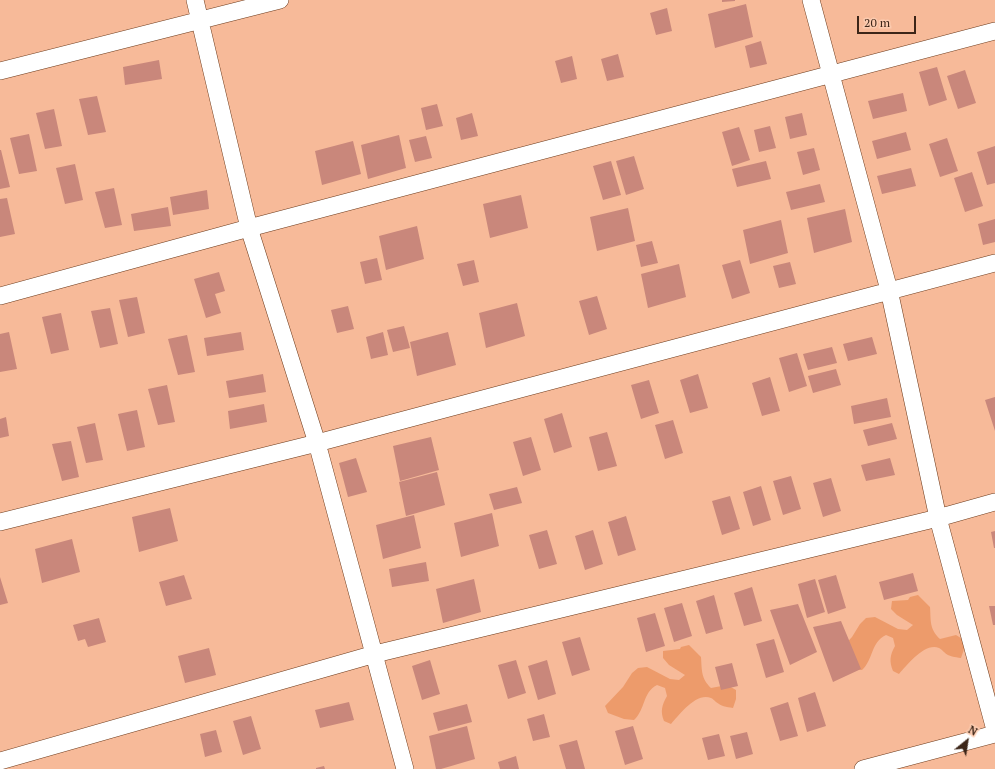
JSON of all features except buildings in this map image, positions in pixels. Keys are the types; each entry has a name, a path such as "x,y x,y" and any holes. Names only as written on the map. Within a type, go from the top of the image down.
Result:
{"street":[{"path":"195,0 249,228 317,443 405,769"},
{"path":"0,71 280,0"},
{"path":"811,0 889,290 938,518 995,730"},
{"path":"0,296 249,228 831,73 995,31"},
{"path":"0,522 317,443 995,263"},
{"path":"0,761 375,654 938,518 995,502"},
{"path":"863,769 995,734"}],"shaded area":[{"path":"918,595 930,607 932,628 940,639 956,635 964,640 964,649 961,658 948,655 939,648 928,648 917,655 899,674 893,671 891,664 891,655 895,646 893,638 886,635 877,642 869,661 862,670 852,669 834,656 852,637 860,624 866,618 875,617 898,629 907,630 913,625 897,615 891,609 892,601 908,600 910,597"},
{"path":"689,645 701,657 705,681 711,688 727,685 736,690 736,699 733,708 726,707 711,698 700,698 688,705 671,724 664,721 662,714 663,705 667,696 665,688 657,685 649,692 641,711 634,720 624,719 608,713 605,706 623,687 632,673 638,668 647,667 670,679 679,680 685,675 669,665 663,658 663,651 680,649 681,647"}]}
